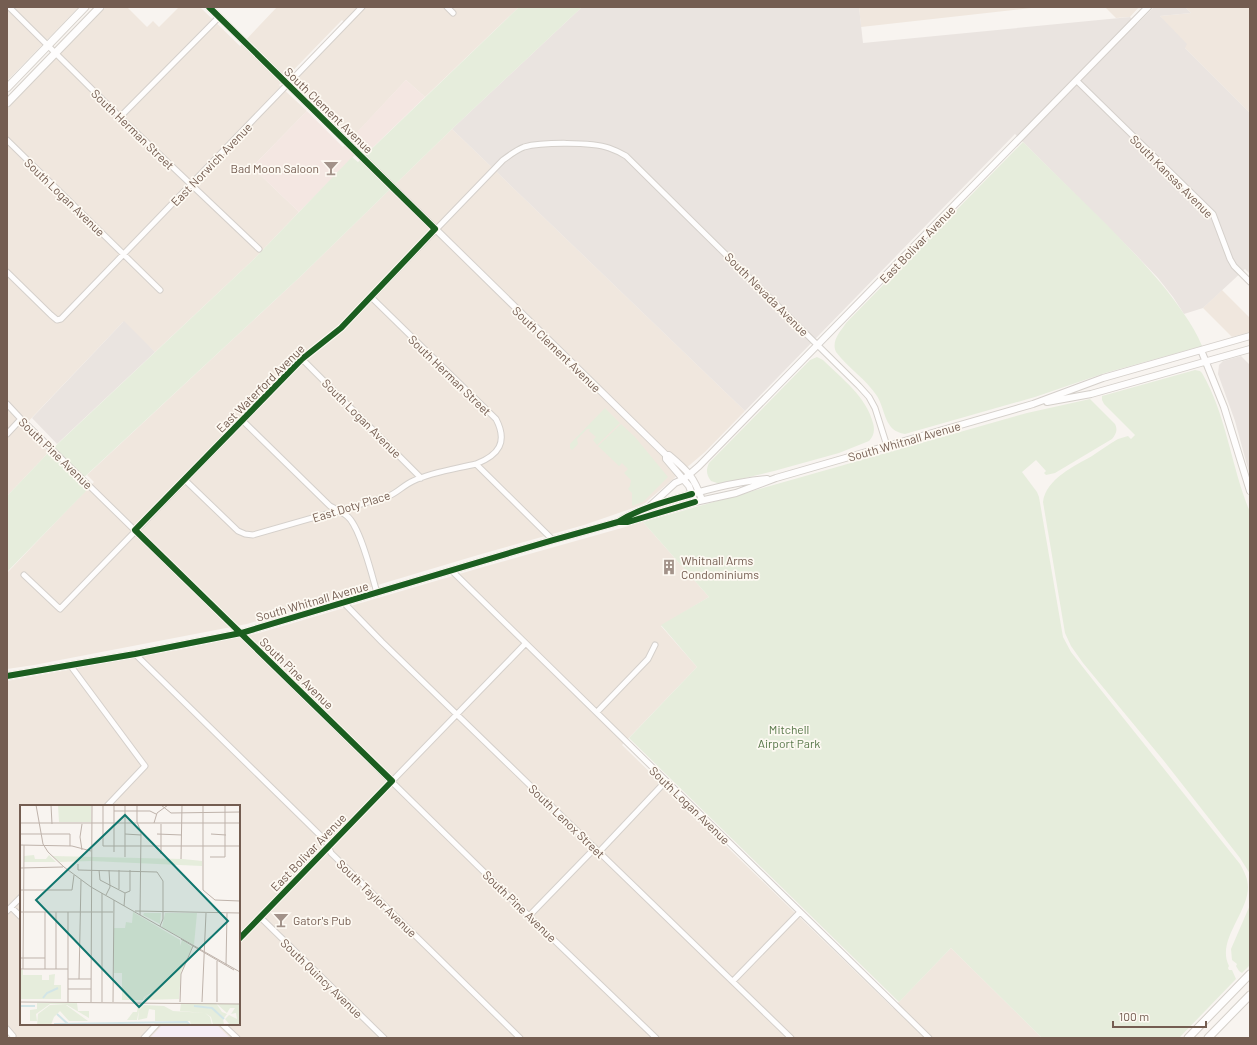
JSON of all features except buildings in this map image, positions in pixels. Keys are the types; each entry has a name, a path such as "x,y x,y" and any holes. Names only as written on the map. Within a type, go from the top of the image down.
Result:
{"main road":[{"path":"7,88 85,7"},
{"path":"7,103 100,7"},
{"path":"1188,1038 1250,974"},
{"path":"1208,1038 1250,995"}],"street":[{"name":"South Herman Street","path":"9,7 120,117 259,249"},
{"name":"South Clement Avenue","path":"209,7 666,455 669,455 690,474 702,500"},
{"name":"East Norwich Avenue","path":"7,272 51,316 59,320 61,319 362,7"},
{"path":"447,7 453,13"},
{"name":"East Bolivar Avenue","path":"649,507 675,483 684,479 699,466 1148,7"},
{"path":"120,117 219,17"},
{"name":"South Kansas Avenue","path":"1077,81 1213,214 1230,259 1234,266 1250,282"},
{"name":"South Logan Avenue","path":"7,140 160,290"},
{"name":"East Waterford Avenue","path":"24,575 60,609 302,359 334,335 435,229 503,160 514,151 525,147 546,144 590,144 610,148 626,156"},
{"name":"South Nevada Avenue","path":"626,156 869,397 876,408 887,446"},
{"name":"South Herman Street","path":"371,297 496,419 501,432 498,450 487,460 476,464"},
{"name":"South Whitnall Avenue","path":"7,676 135,654 241,633 553,540 618,522 628,522 702,500 736,493 776,478 1033,404 1103,378 1250,336"},
{"name":"South Whitnall Avenue","path":"1033,404 1091,394 1250,349"},
{"path":"1201,350 1224,407 1250,491"},
{"name":"South Logan Avenue","path":"302,359 421,478"},
{"name":"South Pine Avenue","path":"7,404 656,1038"},
{"path":"7,434 21,419"},
{"path":"243,421 330,506 346,515 352,521 358,531 378,593"},
{"name":"South Clement Avenue","path":"666,455 666,459 689,486 695,502"},
{"path":"476,464 553,540"},
{"name":"East Doty Place","path":"185,480 238,531 253,535 389,496 411,482 421,478 476,464"},
{"name":"South Whitnall Avenue","path":"618,522 628,515 649,507 699,492 745,481 776,478"},
{"name":"South Logan Avenue","path":"452,571 930,1038"},
{"name":"South Lenox Street","path":"344,603 382,642 791,1038"},
{"name":"East Bolivar Avenue","path":"240,938 526,644"},
{"path":"597,712 648,659 655,645"},
{"name":"South Taylor Avenue","path":"135,654 326,841 331,853 336,859 520,1038"},
{"path":"70,665 145,766 108,805"},
{"path":"530,916 666,781"},
{"path":"20,898 9,909 20,916"},
{"path":"732,981 800,912"},
{"name":"South Quincy Avenue","path":"260,917 384,1038"},
{"path":"144,1038 156,1025"},
{"path":"223,1025 237,1038"},
{"path":"7,1029 13,1036"}],"shaded area":[{"path":"7,7 79,7 7,81"},
{"path":"106,7 127,7 147,27 153,21 159,27 179,7 200,7 240,46 277,7 519,7 425,97 406,80 352,138 297,85 296,82 297,79 348,26 342,20 279,85 307,111 252,167 299,212 253,260 155,352 123,322 23,427 49,452 7,496 7,109"},
{"path":"582,7 859,7 863,43 1130,17 1137,24 1154,7 1185,7 1191,13 1160,16 1187,44 1185,48 1250,113 1250,274 1245,269 1203,308 1184,314 1158,278 1015,134 745,411 452,129"},
{"path":"859,7 1040,7 861,27"},
{"path":"1105,7 1139,7 1130,17 1116,18"},
{"path":"1185,7 1250,7 1250,113 1185,48 1160,16 1191,13"},
{"path":"406,80 425,97 367,153 362,148 299,212 252,167 307,111 343,147"},
{"path":"452,129 745,411 705,452 645,503 639,506 584,525 247,624 7,669 7,573 94,482 87,475 301,276"},
{"path":"1222,290 1250,318 1250,332 1232,337 1203,308"},
{"path":"124,321 155,352 57,444 32,418"},
{"path":"1241,356 1250,365 1250,476 1235,421 1218,374 1219,365 1223,361"},
{"path":"643,522 709,597 661,626 697,667 622,745 893,1008 951,948 1042,1038 7,1038 7,681 184,649 259,633 483,567"},
{"path":"162,1025 217,1025 230,1038 150,1038"}],"green space":[{"path":"519,7 582,7 452,129 301,276 79,482 87,490 7,572 7,496 49,452 253,260 352,157 358,162"},
{"path":"1023,142 1148,268 1176,302 1194,329 1202,346 1105,373 1035,397 905,434 898,432 889,425 886,420 880,402 873,390 836,352 835,340 846,323"},
{"path":"817,357 823,360 845,381 865,404 870,413 874,426 874,433 871,439 839,453 774,471 720,484 711,481 707,472 709,463 810,360"},
{"path":"1195,370 1202,373 1217,407 1250,512 1250,874 1240,858 1164,761 1083,663 1071,646 1065,633 1043,502 1049,487 1062,474 1118,439 1128,436 1131,439 1135,435 1104,404 1102,396"},
{"name":"Mitchell Airport Park","path":"1090,399 1115,424 1116,432 1112,439 1055,473 1046,475 1044,473 1046,471 1036,460 1022,472 1039,497 1063,637 1071,652 1240,864 1246,875 1248,884 1247,897 1226,947 1228,968 1229,970 1232,970 1236,979 1179,1038 1042,1038 951,948 899,1002 629,738 697,667 661,625 709,597 643,522 1027,413"},
{"path":"605,408 620,423 597,445 593,440 596,437 589,431 590,429 587,429 577,439 578,444 572,450 570,448 570,444"},
{"path":"621,424 635,437 668,477 643,502 632,506 632,493 628,489 631,480 624,473 628,469 622,463 619,466 598,446"},
{"path":"1250,905 1250,965 1242,973 1236,966 1237,964 1232,960 1231,949"}],"cycle path":[{"path":"209,7 435,229 341,328 302,359 135,530 392,781 240,938"},
{"path":"618,522 644,509 692,494"},
{"path":"7,676 135,654 241,633 553,540 618,522 628,522 695,502"}],"place":[{"name":"Bad Moon Saloon","path":"331,168"},
{"name":"Whitnall Arms Condominiums","path":"669,567"},
{"name":"Gator's Pub","path":"281,920"}]}
